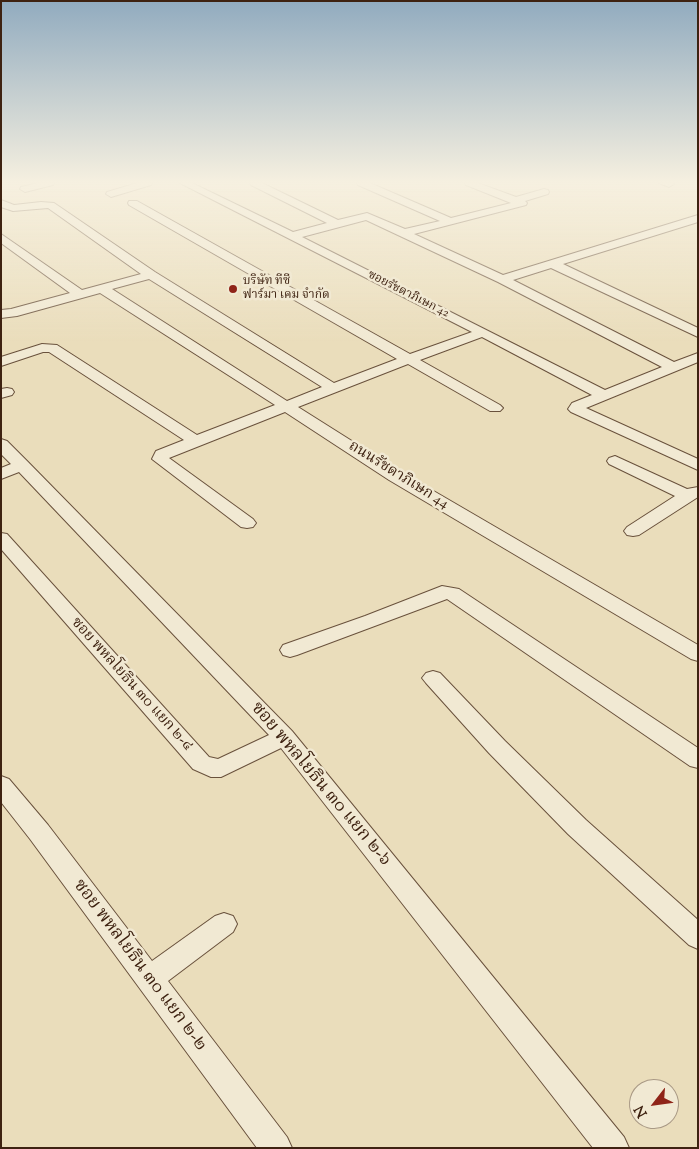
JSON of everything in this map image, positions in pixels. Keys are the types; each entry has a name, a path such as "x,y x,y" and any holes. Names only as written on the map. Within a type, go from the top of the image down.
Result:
{"street":[{"path":"1,237 79,294"},
{"path":"95,237 151,275 333,388"},
{"path":"192,237 496,408"},
{"name":"ซอยรัชดาภิเษก 42","path":"293,237 604,395"},
{"path":"412,237 502,279 673,367"},
{"path":"502,279 637,237"},
{"path":"553,264 698,333"},
{"path":"1,314 12,314 151,275"},
{"name":"ถนนรัชดาภิเษก 44","path":"103,289 395,476 698,654"},
{"path":"247,524 160,459 162,454 482,333"},
{"path":"1,362 42,348 52,348 196,441"},
{"path":"698,357 577,406 576,409 698,465"},
{"name":"ซอย พหลโยธิน ๓๐ แยก ๒-๖","path":"1,444 12,470 284,737 613,1148"},
{"path":"616,461 693,492"},
{"path":"634,531 693,492"},
{"name":"ซอย พหลโยธิน ๓๐ แยก ๒-๔","path":"1,538 201,763 210,768 221,768 284,737"},
{"path":"290,650 372,621 442,592 452,593 698,760"},
{"path":"433,678 497,747 577,827 698,937"},
{"name":"ซอย พหลโยธิน ๓๐ แยก ๒-๒","path":"1,785 276,1148"},
{"path":"149,979 224,924"}],"place":[{"name":"บริษัท ทีซี ฟาร์มา เคม จำกัด","path":"233,289"}]}
